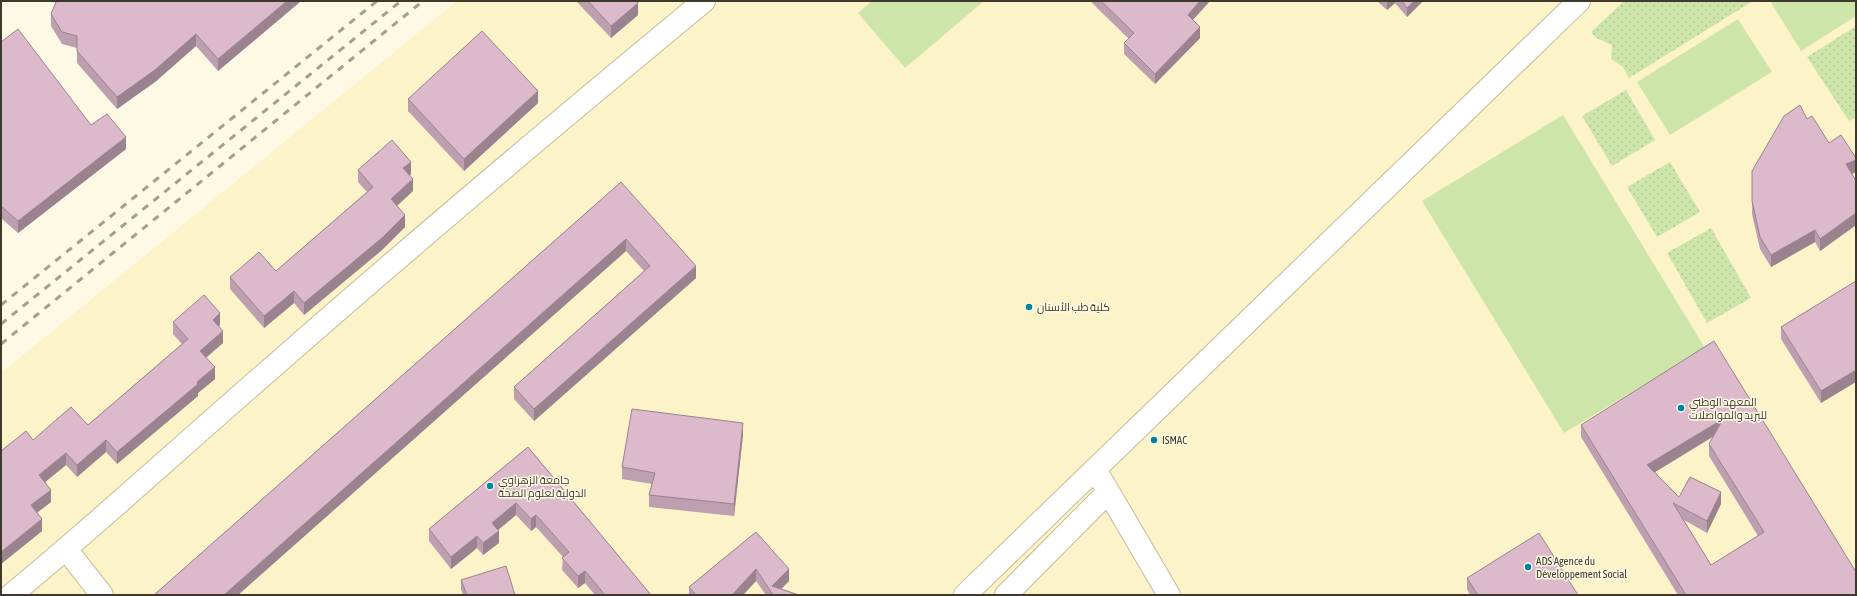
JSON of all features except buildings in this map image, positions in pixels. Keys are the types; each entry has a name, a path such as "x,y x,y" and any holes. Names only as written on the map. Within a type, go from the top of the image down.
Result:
{"street":[{"path":"11,595 66,549 275,365 704,1"},
{"path":"966,595 1579,1"},
{"path":"1095,470 1169,595"},
{"path":"1006,595 1108,492"},
{"path":"66,549 102,595"}],"shaded area":[{"path":"457,1 1856,1 1856,595 1,595 1,373"}],"green space":[{"path":"872,1 984,1 905,68 858,13"},
{"path":"1624,1 1753,1 1629,78 1623,67 1611,59 1612,45 1596,38 1591,32"},
{"path":"1770,1 1856,1 1856,16 1801,51"},
{"path":"1738,19 1772,72 1670,135 1637,82"},
{"path":"1856,26 1856,117 1849,121 1807,57"},
{"path":"1626,90 1655,140 1612,166 1582,116"},
{"path":"1563,115 1705,348 1564,433 1422,201"},
{"path":"1670,162 1700,212 1657,237 1627,187"},
{"path":"1711,228 1751,298 1707,323 1667,253"}],"railway":[{"path":"1,305 377,1"},
{"path":"1,324 401,1"},
{"path":"1,344 423,1"}],"place":[{"name":"كلية طب الأسنان","path":"1029,307"},
{"name":"المعهد الوطني للبريد والمواصلات","path":"1681,408"},
{"name":"ISMAC","path":"1154,440"},
{"name":"جامعة الزهراوي الدولية لعلوم الصحة","path":"490,486"},
{"name":"ADS Agence du Développement Social","path":"1528,567"}]}
